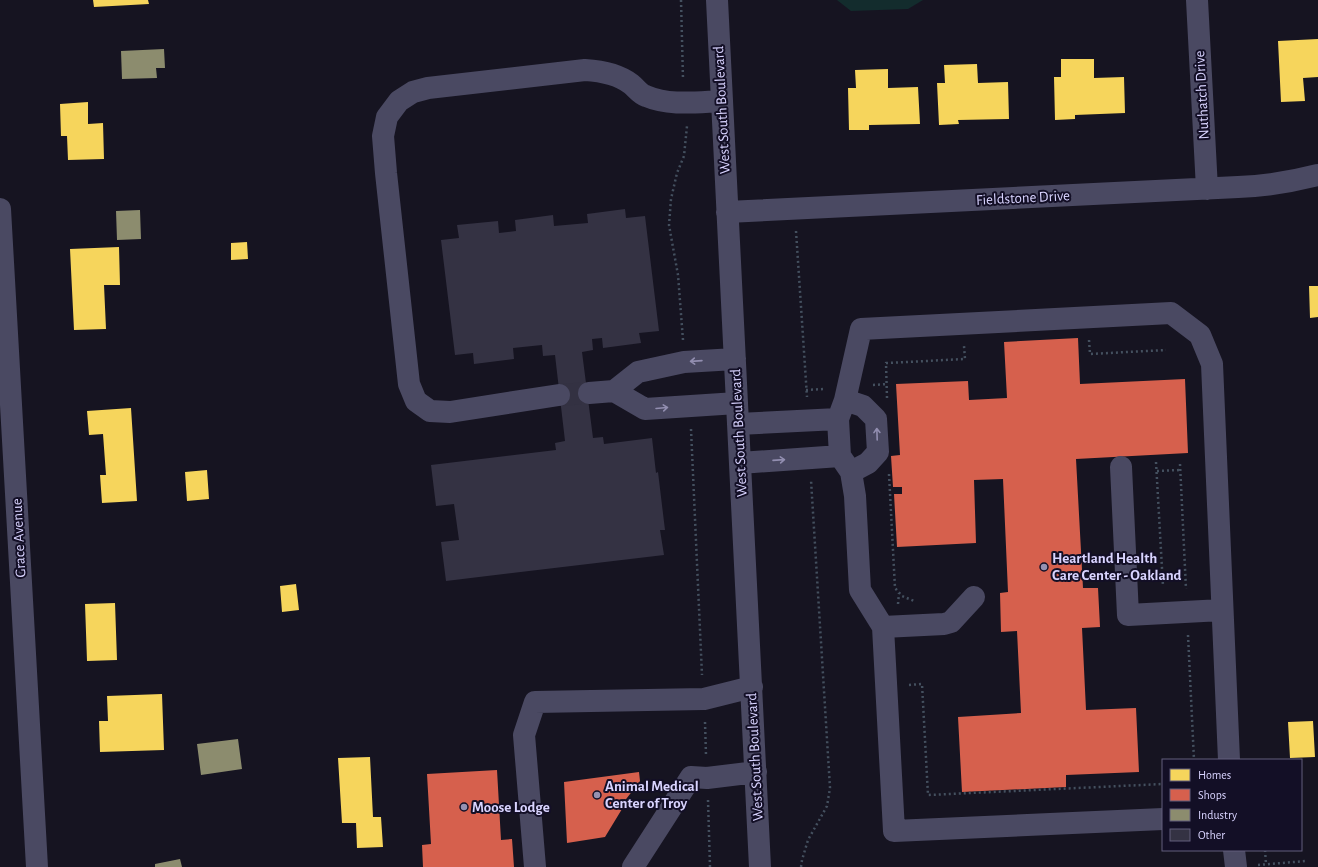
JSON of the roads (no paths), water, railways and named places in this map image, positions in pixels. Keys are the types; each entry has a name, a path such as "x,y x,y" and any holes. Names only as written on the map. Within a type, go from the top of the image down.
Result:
{"street":[{"name":"West South Boulevard","path":"717,0 760,867"},
{"name":"Nuthatch Drive","path":"1197,0 1207,189"},
{"path":"559,395 450,412 430,411 416,401 409,384 386,173 383,136 387,117 399,101 414,92 428,88 585,70 602,71 614,75 630,83 644,96 661,101 722,101"},
{"name":"Fieldstone Drive","path":"727,212 1262,186 1318,176"},
{"name":"Grace Avenue","path":"0,209 37,867"},
{"path":"1162,820 894,831 883,627 860,590 855,496 845,464 837,403 861,329 1171,314 1200,335 1212,364 1229,759"},
{"path":"589,393 614,390 638,372 684,362 735,359"},
{"path":"614,390 646,409 737,403"},
{"path":"738,424 808,421 837,403 864,406 876,420 878,452 868,463 845,464 810,458 740,463"},
{"path":"1121,467 1128,615 1222,610"},
{"path":"883,627 944,624 951,622 974,597"},
{"path":"535,867 524,735 535,702 704,699 752,687"},
{"path":"633,867 691,777 707,778 756,772"},
{"path":"1234,851 1236,867"}],"tunnel":[{"path":"559,395 589,393"}],"place":[{"name":"Heartland Health Care Center - Oakland","path":"1044,567"},
{"name":"Animal Medical Center of Troy","path":"597,795"},
{"name":"Moose Lodge","path":"464,807"}]}
